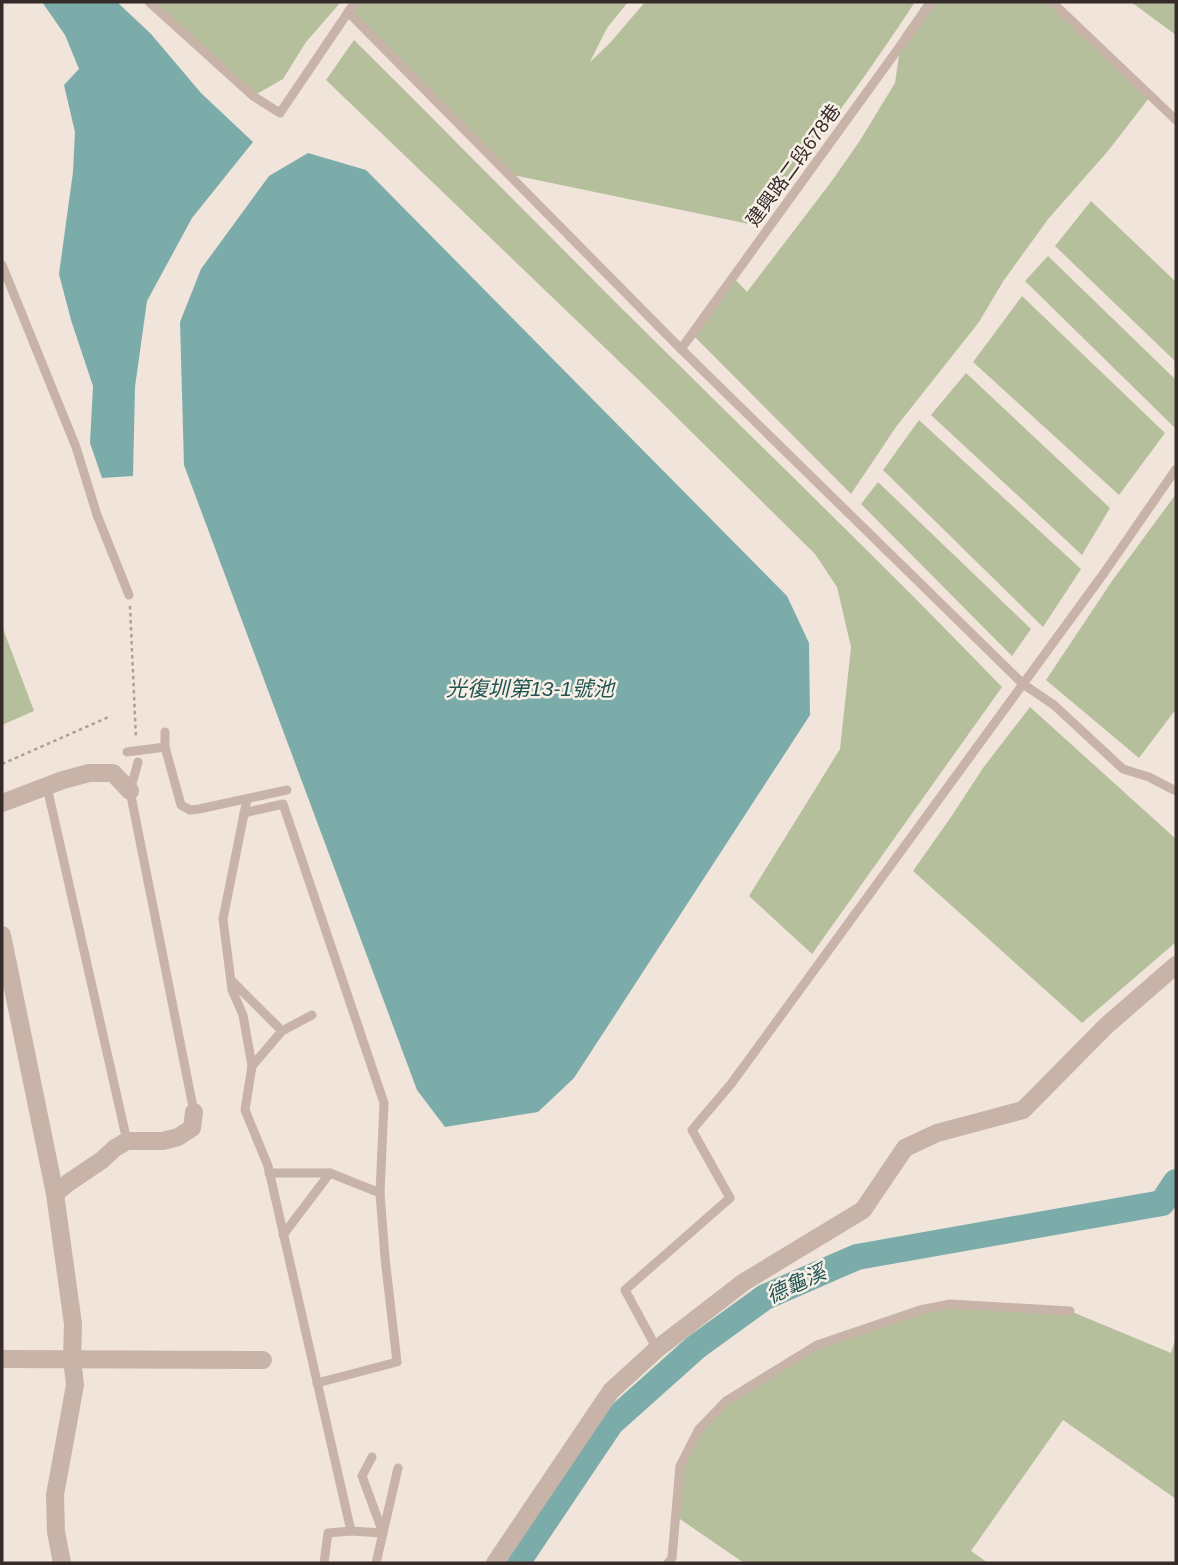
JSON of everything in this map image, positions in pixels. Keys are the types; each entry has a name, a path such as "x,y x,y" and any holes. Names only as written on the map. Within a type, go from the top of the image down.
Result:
{"street":[{"path":"2,803 89,773 113,773 130,791"},
{"path":"2,934 55,1194 73,1324 72,1359 75,1385 55,1495 56,1532 62,1563"},
{"path":"495,1563 611,1391 657,1349 744,1282 863,1210 905,1148 937,1133 1023,1110 1106,1026 1176,965"},
{"path":"55,1194 127,1141 178,1137 192,1128 194,1112"},
{"path":"2,1359 263,1360"}],"lane":[{"path":"149,2 253,96 280,113 355,2"},
{"name":"建興路二段678巷","path":"681,349 932,2"},
{"path":"1052,2 1176,120"},
{"path":"348,12 681,349 1023,684 1054,705 1123,769 1176,789"},
{"path":"2,264 76,447 97,515 129,595"},
{"path":"657,1349 625,1290 730,1198 692,1130 731,1084 1176,469"},
{"path":"165,732 165,747 181,805 190,810 287,790"},
{"path":"127,752 165,747"},
{"path":"138,762 130,791 194,1112"},
{"path":"47,787 127,1141"},
{"path":"247,799 223,919 230,980 243,1015 252,1066 245,1110 269,1173 351,1531"},
{"path":"244,813 283,804 384,1103 380,1193 384,1258 397,1362 317,1383"},
{"path":"230,980 282,1031"},
{"path":"252,1066 282,1031 312,1015"},
{"path":"269,1173 330,1173 380,1193"},
{"path":"283,1235 330,1173"},
{"path":"668,1563 672,1558 680,1466 699,1429 726,1401 817,1345 920,1310 950,1304 1070,1311"},
{"path":"372,1457 362,1476 383,1533"},
{"path":"376,1563 398,1468"},
{"path":"324,1563 328,1534 351,1531 383,1533"}],"path":[{"path":"129,595 138,762"},
{"path":"2,764 111,716"}],"green space":[{"path":"149,2 341,2 306,42 283,79 253,96"},
{"path":"356,2 628,2 607,28 590,62 645,2 915,2 838,112 749,224 508,174 348,12"},
{"path":"925,2 1053,2 1149,98 1108,151 1049,218 1004,280 979,322 896,427 851,494 691,333 731,275 747,292 831,182 895,83 902,35"},
{"path":"1131,2 1176,2 1176,35"},
{"path":"354,40 1002,687 812,954 749,896 840,749 851,647 837,587 815,554 650,391 326,80"},
{"path":"1091,201 1176,282 1176,362 1055,246"},
{"path":"1048,256 1176,380 1176,429 1025,281"},
{"path":"1022,296 1165,433 1119,495 973,362"},
{"path":"966,373 1110,508 1082,555 931,415"},
{"path":"919,420 1081,569 1043,627 883,470"},
{"path":"878,482 1031,629 1012,656 861,504"},
{"path":"1176,494 1176,709 1139,758 1046,680 1112,581"},
{"path":"2,626 34,711 2,725"},
{"path":"1030,707 1176,839 1176,942 1082,1023 913,871 983,768"},
{"path":"950,1304 1070,1311 1171,1353 1176,1337 1176,1499 1063,1420 971,1551 988,1563 744,1563 677,1517 680,1466 699,1429 726,1401 817,1345"}],"water":[{"path":"42,2 117,2 151,34 201,93 253,142 192,218 147,301 135,387 133,476 102,478 90,443 93,386 59,274 73,172 75,132 64,85 79,69 65,35"},
{"name":"光復圳第13-1號池","path":"308,153 366,170 787,596 809,643 810,715 574,1078 538,1112 445,1127 417,1090 184,465 180,322 201,269 269,176"}],"waterway":[{"name":"德龜溪","path":"517,1563 611,1423 696,1347 765,1297 857,1257 1162,1203 1176,1182"}]}
